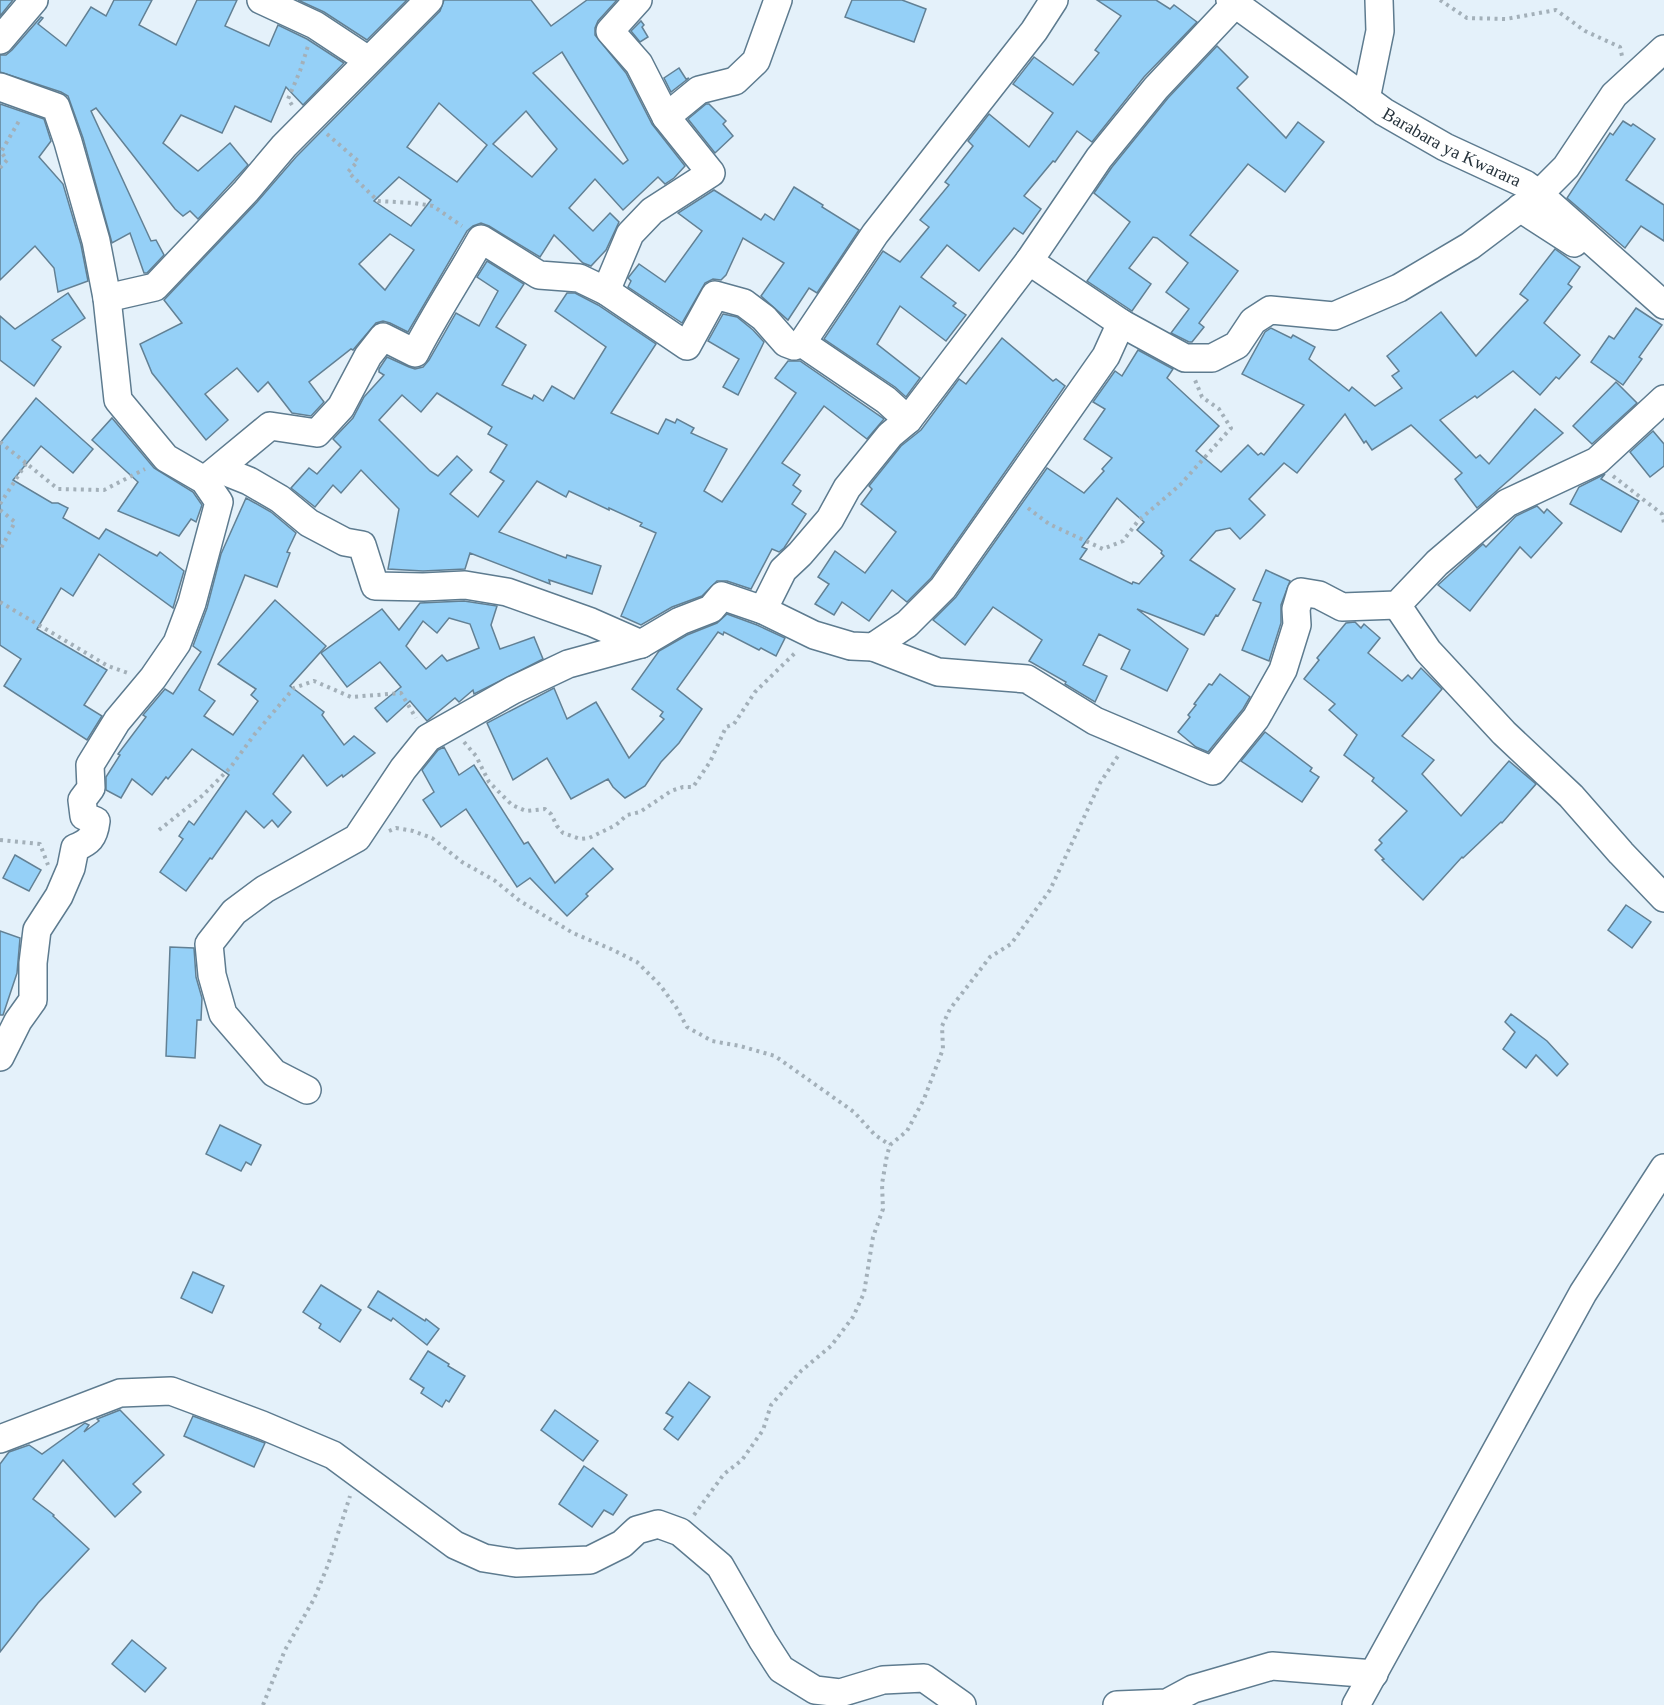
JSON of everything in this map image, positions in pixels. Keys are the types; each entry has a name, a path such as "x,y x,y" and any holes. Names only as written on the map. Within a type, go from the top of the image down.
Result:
{"street":[{"path":"0,40 34,0"},
{"path":"261,0 315,25 368,60"},
{"path":"108,298 155,287 309,119 429,0"},
{"path":"606,291 630,234 652,211 711,173 666,117 639,64 610,31 638,0"},
{"path":"666,117 699,90 735,81 756,61 778,0"},
{"path":"802,344 875,234 1034,31 1054,0"},
{"path":"1366,99 1380,31 1379,0"},
{"path":"763,610 783,570 823,528 847,488 890,435 908,420 1029,261 1099,158 1156,88 1232,2"},
{"name":"Barabara ya Kwarara","path":"1232,2 1366,99 1445,147 1525,184 1529,201 1664,307"},
{"path":"1029,261 1121,322 1185,358 1212,358 1236,345 1254,321 1270,310 1334,316 1399,288 1470,246 1529,201 1566,167 1614,95 1664,49"},
{"path":"6,89 56,107 96,241 108,298 118,400 166,458 211,474 249,482 280,500 309,523 345,542 362,544 375,586 465,585 507,592 591,622 641,644"},
{"path":"211,474 270,426 317,433 341,407 368,356 383,336 416,353 435,313 461,275 481,239 539,275 579,278 606,291 687,346 715,295 744,303 764,318 786,343 802,344 886,400 908,420"},
{"path":"873,647 907,624 944,588 1008,493 1106,356 1121,322"},
{"path":"307,1090 274,1074 223,1014 212,975 209,944 234,912 265,889 357,838 403,769 428,738 513,690 568,664 641,644 680,621 711,609 722,596 763,610 809,633 851,646 873,647 938,672 1027,679 1095,721 1214,771 1256,717 1282,670 1297,625 1296,609 1301,592 1319,595 1342,607 1397,605 1437,563 1507,503 1598,461 1664,399"},
{"path":"0,1057 9,1018 33,1000 33,963 37,930 59,896 71,868 75,848 89,842 95,834 96,821 84,816 82,800 91,788 90,765 117,721 153,678 177,643 192,603 219,502 211,474"},
{"path":"1397,605 1428,651 1504,733 1571,796 1621,853 1664,897"},
{"path":"1356,1705 1583,1293 1664,1168"},
{"path":"0,1439 120,1393 171,1391 262,1425 333,1455 455,1545 484,1558 516,1563 590,1560 622,1544 637,1530 658,1524 680,1532 720,1566 763,1641 782,1669 815,1690 840,1693 884,1680 924,1678 962,1705"},
{"path":"1117,1705 1167,1703 1192,1689 1272,1666 1374,1674"}],"path":[{"path":"1440,0 1467,18 1506,19 1556,10 1585,31 1620,47 1628,82"},
{"path":"315,25 288,99 300,114 358,161 348,172 378,201 433,206 481,239"},
{"path":"0,168 7,159 1,152 19,121 6,89"},
{"path":"1008,493 1049,524 1103,549 1123,541 1138,521 1180,485 1231,428 1219,409 1202,398 1195,381 1202,358"},
{"path":"0,442 58,489 104,490 166,458"},
{"path":"1598,461 1616,479 1662,514 1664,523"},
{"path":"0,504 27,462"},
{"path":"0,510 15,522 0,550"},
{"path":"0,603 108,666 134,675 153,678"},
{"path":"458,721 465,745 476,756 489,782 512,805 526,811 545,809 563,833 580,839 589,838 616,825 627,815 640,812 671,790 683,787 693,788 710,762 726,727 734,724 755,692 792,657 809,633"},
{"path":"159,830 202,796 230,768 254,735 294,688 314,681 351,697 401,693 428,738"},
{"path":"680,1532 724,1473 742,1460 763,1430 771,1405 801,1371 831,1346 852,1317 864,1293 873,1237 883,1209 882,1184 890,1145 907,1131 924,1099 943,1049 942,1026 950,1009 990,957 1011,944 1050,890 1100,783 1132,736"},
{"path":"357,838 373,837 396,828 432,838 462,862 494,880 520,901 573,933 637,962 660,986 676,1007 687,1027 712,1041 775,1056 854,1112 875,1135 890,1145"},
{"path":"0,840 40,844 59,896"},
{"path":"263,1705 285,1650 321,1582 357,1474"}],"building":[{"path":"0,0 13,0 0,16"},
{"path":"114,0 152,0 139,25 176,45 197,0 237,0 225,26 269,46 278,25 307,39 344,63 303,105 286,87 271,122 235,106 222,133 181,115 163,143 198,171 230,143 248,165 198,219 190,211 183,216 175,209 96,108 91,111 151,241 156,240 164,255 147,273 144,273 130,233 112,243 83,138 68,96 0,72 0,55 6,55 12,50 41,17 43,18 38,24 66,46 91,7 106,16"},
{"path":"298,0 407,0 367,40 324,12"},
{"path":"444,0 531,0 551,26 587,0 617,0 598,21 595,35 626,73 652,124 685,166 665,184 658,177 623,210 595,179 569,208 593,231 610,213 619,222 606,250 591,266 583,263 554,235 540,257 489,226 481,223 473,226 467,231 408,332 383,321 376,323 353,350 351,349 309,382 324,402 311,416 292,413 268,382 258,392 237,368 205,394 228,420 206,440 152,373 140,344 182,323 164,300 257,202 296,157 440,11","holes":["562,52 628,160 623,164 533,73","439,103 487,145 457,182 407,147","526,111 557,149 532,177 493,144","399,177 431,200 411,226 374,201","390,234 414,250 385,290 359,264"]},
{"path":"852,0 902,0 926,9 914,42 845,17"},
{"path":"1097,0 1156,0 1170,9 1174,5 1197,22 1144,77 1092,142 1077,131 1055,162 1053,161 1024,196 1041,209 1023,234 1014,228 979,271 947,245 921,277 956,303 953,306 966,315 946,341 900,306 877,344 920,378 906,397 895,387 824,339 883,251 900,262 929,227 920,220 949,185 945,182 973,146 968,141 989,114 1029,147 1053,113 1013,84 1034,57 1073,85 1099,53 1095,50 1121,16"},
{"path":"641,21 648,37 640,42 631,31"},
{"path":"1217,46 1248,77 1237,88 1286,138 1298,122 1324,142 1285,192 1248,164 1190,235 1238,271 1199,323 1204,327 1192,342 1189,342 1171,333 1189,309 1166,292 1188,263 1157,238 1153,237 1129,268 1151,284 1132,311 1087,281 1130,222 1094,193 1168,98"},
{"path":"679,68 686,79 689,78 671,92 664,78"},
{"path":"0,104 44,119 51,141 39,157 63,184 81,245 88,281 58,292 54,268 35,246 0,280"},
{"path":"709,104 726,121 723,124 733,136 715,153 688,119"},
{"path":"1623,121 1631,126 1633,124 1655,139 1626,180 1664,205 1664,241 1641,226 1625,248 1567,198 1610,133 1613,135"},
{"path":"794,187 859,230 817,293 809,288 788,320 761,296 784,263 743,238 726,275 721,280 713,279 705,283 682,323 628,287 631,281 628,278 639,264 665,282 702,231 678,213 714,190 761,220 765,214 774,220"},
{"path":"1555,249 1580,267 1568,284 1572,287 1544,323 1580,355 1559,379 1556,377 1540,395 1513,371 1477,398 1475,396 1440,420 1476,458 1480,455 1489,464 1535,409 1563,433 1477,508 1455,479 1462,473 1411,425 1372,450 1366,441 1364,443 1345,414 1297,473 1284,463 1249,499 1265,515 1252,528 1240,539 1230,528 1216,531 1190,560 1235,589 1204,635 1137,609 1188,649 1167,691 1121,669 1130,650 1099,634 1083,665 1107,676 1095,702 1029,661 1042,640 993,607 965,645 933,620 956,597 1047,468 1084,493 1104,471 1102,469 1112,458 1084,439 1105,409 1093,402 1115,371 1122,376 1138,350 1173,369 1167,378 1219,426 1196,451 1221,472 1248,445 1258,455 1261,453 1264,455 1304,405 1242,374 1265,332 1271,328 1291,338 1293,335 1315,347 1309,359 1349,391 1352,387 1375,406 1402,388 1392,376 1399,371 1387,356 1441,312 1476,356 1528,300 1520,294","holes":["1117,498 1144,522 1137,530 1162,551 1164,556 1139,584 1133,582 1132,584 1080,559 1087,549 1082,547"]},
{"path":"487,261 524,284 496,327 526,345 502,385 532,399 534,395 543,401 552,386 574,399 606,347 555,311 567,293 575,293 598,305 656,344 611,413 658,434 666,419 675,423 677,419 694,428 691,433 727,449 704,491 722,502 796,393 775,378 788,361 800,361 884,419 867,439 824,406 782,463 800,475 793,485 801,491 792,504 806,514 784,548 779,552 772,549 751,589 727,581 717,581 702,596 672,607 641,625 621,616 656,533 640,526 642,523 609,508 609,510 569,491 566,497 537,481 499,532 566,558 567,555 601,566 592,594 549,580 550,584 470,553 465,569 423,571 388,569 399,509 361,470 341,493 333,485 315,507 291,488 309,468 317,474 341,447 333,439 353,418 364,397 384,375 379,372 379,369 387,357 415,369 423,367 456,313 479,326 498,291 477,277","holes":["437,393 492,427 488,434 507,445 490,472 504,481 478,517 450,494 472,470 457,456 438,476 430,471 379,420 402,395 421,412"]},
{"path":"68,293 85,318 52,340 61,347 34,386 0,360 0,316 15,329"},
{"path":"1636,308 1662,325 1639,357 1642,359 1623,385 1591,362 1609,336 1614,339"},
{"path":"723,314 737,317 764,342 738,395 723,387 739,359 708,341"},
{"path":"1002,338 1053,381 1056,379 1065,386 931,578 907,602 892,590 869,621 842,602 834,615 815,604 829,584 818,577 835,551 865,573 896,532 861,504 872,489 869,486 901,446 921,430 959,379 966,384"},
{"path":"1616,382 1637,403 1592,444 1573,426"},
{"path":"36,398 93,449 73,473 41,446 13,480 52,503 68,508 63,518 99,539 106,529 157,556 160,552 184,571 173,608 99,554 73,596 61,588 37,629 107,670 84,705 102,716 87,740 4,686 21,659 0,645 0,443"},
{"path":"112,418 154,468 193,492 202,505 196,522 191,519 179,536 118,511 138,482 92,440"},
{"path":"1653,431 1664,444 1664,466 1650,477 1630,452"},
{"path":"1605,474 1601,479 1639,501 1621,532 1570,504 1579,487"},
{"path":"246,498 271,512 296,533 287,552 290,553 277,587 245,575 199,690 215,701 204,716 233,735 258,701 251,695 256,689 218,664 275,600 326,646 290,686 324,712 322,715 344,745 354,736 375,753 327,786 303,755 273,794 291,812 278,827 272,820 264,828 246,811 186,891 160,872 183,839 179,836 189,821 194,825 229,775 192,749 152,795 132,779 121,798 106,790 106,777 120,755 118,754 146,717 143,715 165,689 173,694 201,652 193,646 207,608 221,554"},
{"path":"1537,506 1544,513 1547,509 1562,523 1531,558 1520,547 1470,611 1438,585 1483,544 1486,547 1516,516"},
{"path":"1266,570 1290,581 1281,605 1281,623 1269,661 1242,650 1261,603 1253,600"},
{"path":"464,601 497,606 491,625 500,649 534,637 543,659 474,694 473,690 459,702 455,698 427,721 410,701 387,722 375,708 401,687 380,662 347,687 321,653 382,609 399,630 420,603","holes":["449,618 470,624 479,648 447,661 442,655 426,669 406,646 423,621 437,633"]},
{"path":"727,614 785,638 776,656 724,632 723,635 718,632 677,689 702,709 645,786 625,798 608,779 571,799 547,758 513,780 487,723 554,688 567,719 596,702 629,758 664,719 660,716 663,712 632,689 659,651 687,635 717,623"},
{"path":"1355,622 1361,628 1364,624 1380,638 1368,653 1402,681 1408,675 1412,679 1421,668 1442,689 1402,736 1434,760 1422,774 1461,816 1509,761 1536,784 1502,823 1462,857 1423,900 1382,860 1384,859 1375,850 1382,843 1379,840 1407,811 1372,781 1374,778 1344,755 1357,735 1329,710 1335,704 1304,679 1319,660 1317,658 1346,623"},
{"path":"1220,674 1250,697 1208,752 1196,747 1178,732 1190,717 1188,715 1196,705 1194,704"},
{"path":"1265,732 1312,768 1310,771 1319,777 1302,802 1241,761"},
{"path":"444,747 459,775 474,765 524,844 528,842 555,883 593,848 613,869 586,894 588,896 567,916 530,878 517,887 466,809 441,827 423,800 434,792 422,770 438,750"},
{"path":"15,855 41,870 29,891 3,878"},
{"path":"1626,905 1651,922 1632,948 1608,930"},
{"path":"0,931 20,938 17,973 3,1015 0,1015"},
{"path":"170,947 194,948 196,977 202,998 201,1020 197,1020 195,1058 166,1056"},
{"path":"1511,1014 1547,1041 1568,1064 1557,1076 1536,1055 1526,1068 1503,1049 1515,1032 1505,1022"},
{"path":"220,1125 261,1145 251,1165 246,1162 241,1171 206,1154"},
{"path":"193,1272 224,1286 212,1313 181,1298"},
{"path":"321,1285 361,1310 340,1342 319,1328 321,1324 303,1312"},
{"path":"378,1291 439,1329 427,1345 393,1318 391,1321 368,1307"},
{"path":"428,1351 465,1376 449,1402 446,1400 442,1407 421,1393 424,1388 410,1379"},
{"path":"689,1382 710,1397 678,1440 664,1429 673,1417 666,1413"},
{"path":"120,1410 164,1455 133,1484 141,1492 115,1517 63,1460 33,1499 54,1515 89,1549 38,1603 0,1652 0,1464 9,1452 29,1445 42,1454 85,1423 89,1425 84,1432 99,1421 97,1419"},
{"path":"555,1410 598,1441 583,1461 541,1430"},
{"path":"193,1416 265,1443 254,1467 184,1436"},
{"path":"584,1466 627,1495 613,1515 604,1510 592,1527 559,1504"},
{"path":"132,1640 166,1668 145,1692 112,1664"}]}
